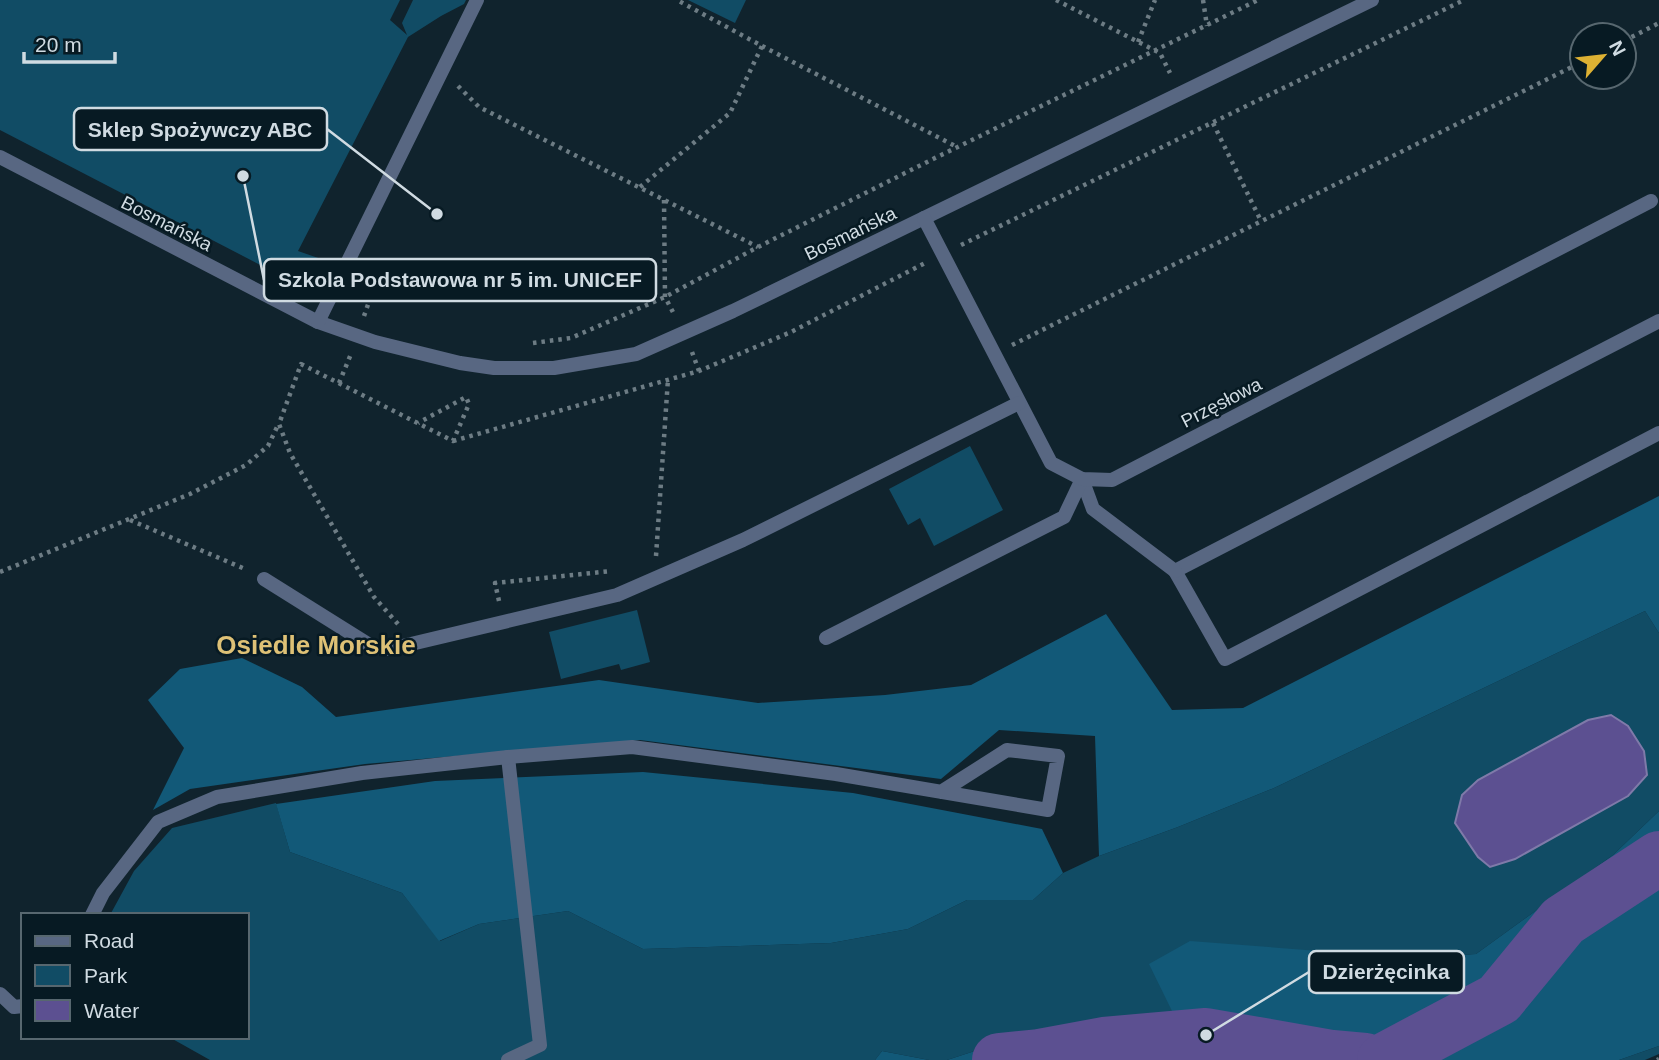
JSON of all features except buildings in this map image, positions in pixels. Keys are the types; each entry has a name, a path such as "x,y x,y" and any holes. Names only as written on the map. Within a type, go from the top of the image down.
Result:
{"street":[{"path":"318,322 477,0"},
{"name":"Bosmańska","path":"0,157 318,322 375,342 460,363 494,368 554,368 636,354 733,311 1372,0"},
{"name":"Przęsłowa","path":"924,218 1051,463 1082,479 1112,480 1651,201"},
{"path":"1175,572 1659,321"},
{"path":"264,579 370,646 390,649 617,595 743,540 1019,403"},
{"path":"1082,479 1093,509 1175,572 1225,659 1659,433"},
{"path":"826,638 1064,517 1082,479"},
{"path":"93,913 103,893 158,822 217,797 362,773 632,747 836,774 941,792 1048,810 1058,756 1007,750 941,792"},
{"path":"508,757 540,1045 509,1060"},
{"path":"0,994 15,1007 21,1006"}],"path":[{"path":"677,0 957,147"},
{"path":"1056,0 1160,53 1180,93"},
{"path":"1138,42 1155,0"},
{"path":"1203,0 1207,26"},
{"path":"525,344 571,338 665,297 957,147 1258,0"},
{"path":"0,572 190,494 246,465 268,446 301,364 453,441 699,371 791,331 942,254 1464,0"},
{"path":"1638,34 1659,23"},
{"path":"640,187 730,113 762,46"},
{"path":"994,354 1568,69"},
{"path":"456,84 479,107 758,247"},
{"path":"1213,122 1261,221"},
{"path":"664,200 665,297 699,371"},
{"path":"364,316 376,320"},
{"path":"646,561 656,556 668,379"},
{"path":"418,423 466,397 469,404 453,441"},
{"path":"279,424 290,453 374,597 404,631"},
{"path":"129,519 264,579"},
{"path":"500,610 495,583 614,571"}],"green space":[{"path":"0,0 400,0 390,20 407,35 402,23 413,0 466,0 464,4 408,37 298,251 324,260 309,288 0,130"},
{"path":"688,0 746,0 735,23"},
{"path":"970,446 1003,510 934,546 920,518 908,525 889,489"},
{"path":"637,610 650,662 621,670 619,664 561,679 549,632"},
{"path":"1645,611 1659,633 1659,811 1613,855 1476,954 1410,958 1311,951 1195,1058 1238,1060 1153,1060 1132,1017 1033,1032 947,1060 929,1060 882,1051 875,1060 210,1060 173,1039 248,1039 248,913 111,913 134,871 172,828 276,803 290,852 402,893 440,941 479,924 568,911 643,949 831,943 908,929 967,900 1033,900 1063,873 1099,856 1274,788"},
{"path":"1659,1046 1659,1054 1645,1060 1619,1060"}],"shaded area":[{"path":"1659,496 1659,633 1645,611 1274,788 1099,856 1095,736 999,730 941,779 640,740 365,764 190,789 153,810 184,748 148,700 180,669 242,658 302,687 336,717 599,680 758,703 885,695 971,685 1106,614 1172,710 1243,708"},
{"path":"643,772 853,793 1042,829 1063,873 1033,900 967,900 908,929 831,943 643,949 568,911 479,924 439,941 402,893 290,852 276,804 435,781"},
{"path":"1659,811 1659,1046 1619,1060 1195,1058 1149,964 1190,941 1409,958 1476,954 1613,855"},
{"path":"1133,1017 1153,1060 947,1060 1033,1032"},
{"path":"882,1051 929,1060 875,1060"}],"water":[{"path":"1611,715 1628,726 1644,751 1647,775 1628,796 1515,859 1490,867 1478,857 1455,823 1462,795 1478,780 1588,720"}],"waterway":[{"path":"1384,1060 1499,999 1563,921 1659,858"},
{"path":"999,1060 1104,1044 1206,1035 1332,1057 1365,1060"}],"place":[{"name":"Szkola Podstawowa nr 5 im. UNICEF","path":"243,176"},
{"name":"Sklep Spożywczy ABC","path":"437,214"},
{"name":"Dzierżęcinka","path":"1206,1035"}],"district":[{"name":"Osiedle Morskie","path":"316,645"}]}
